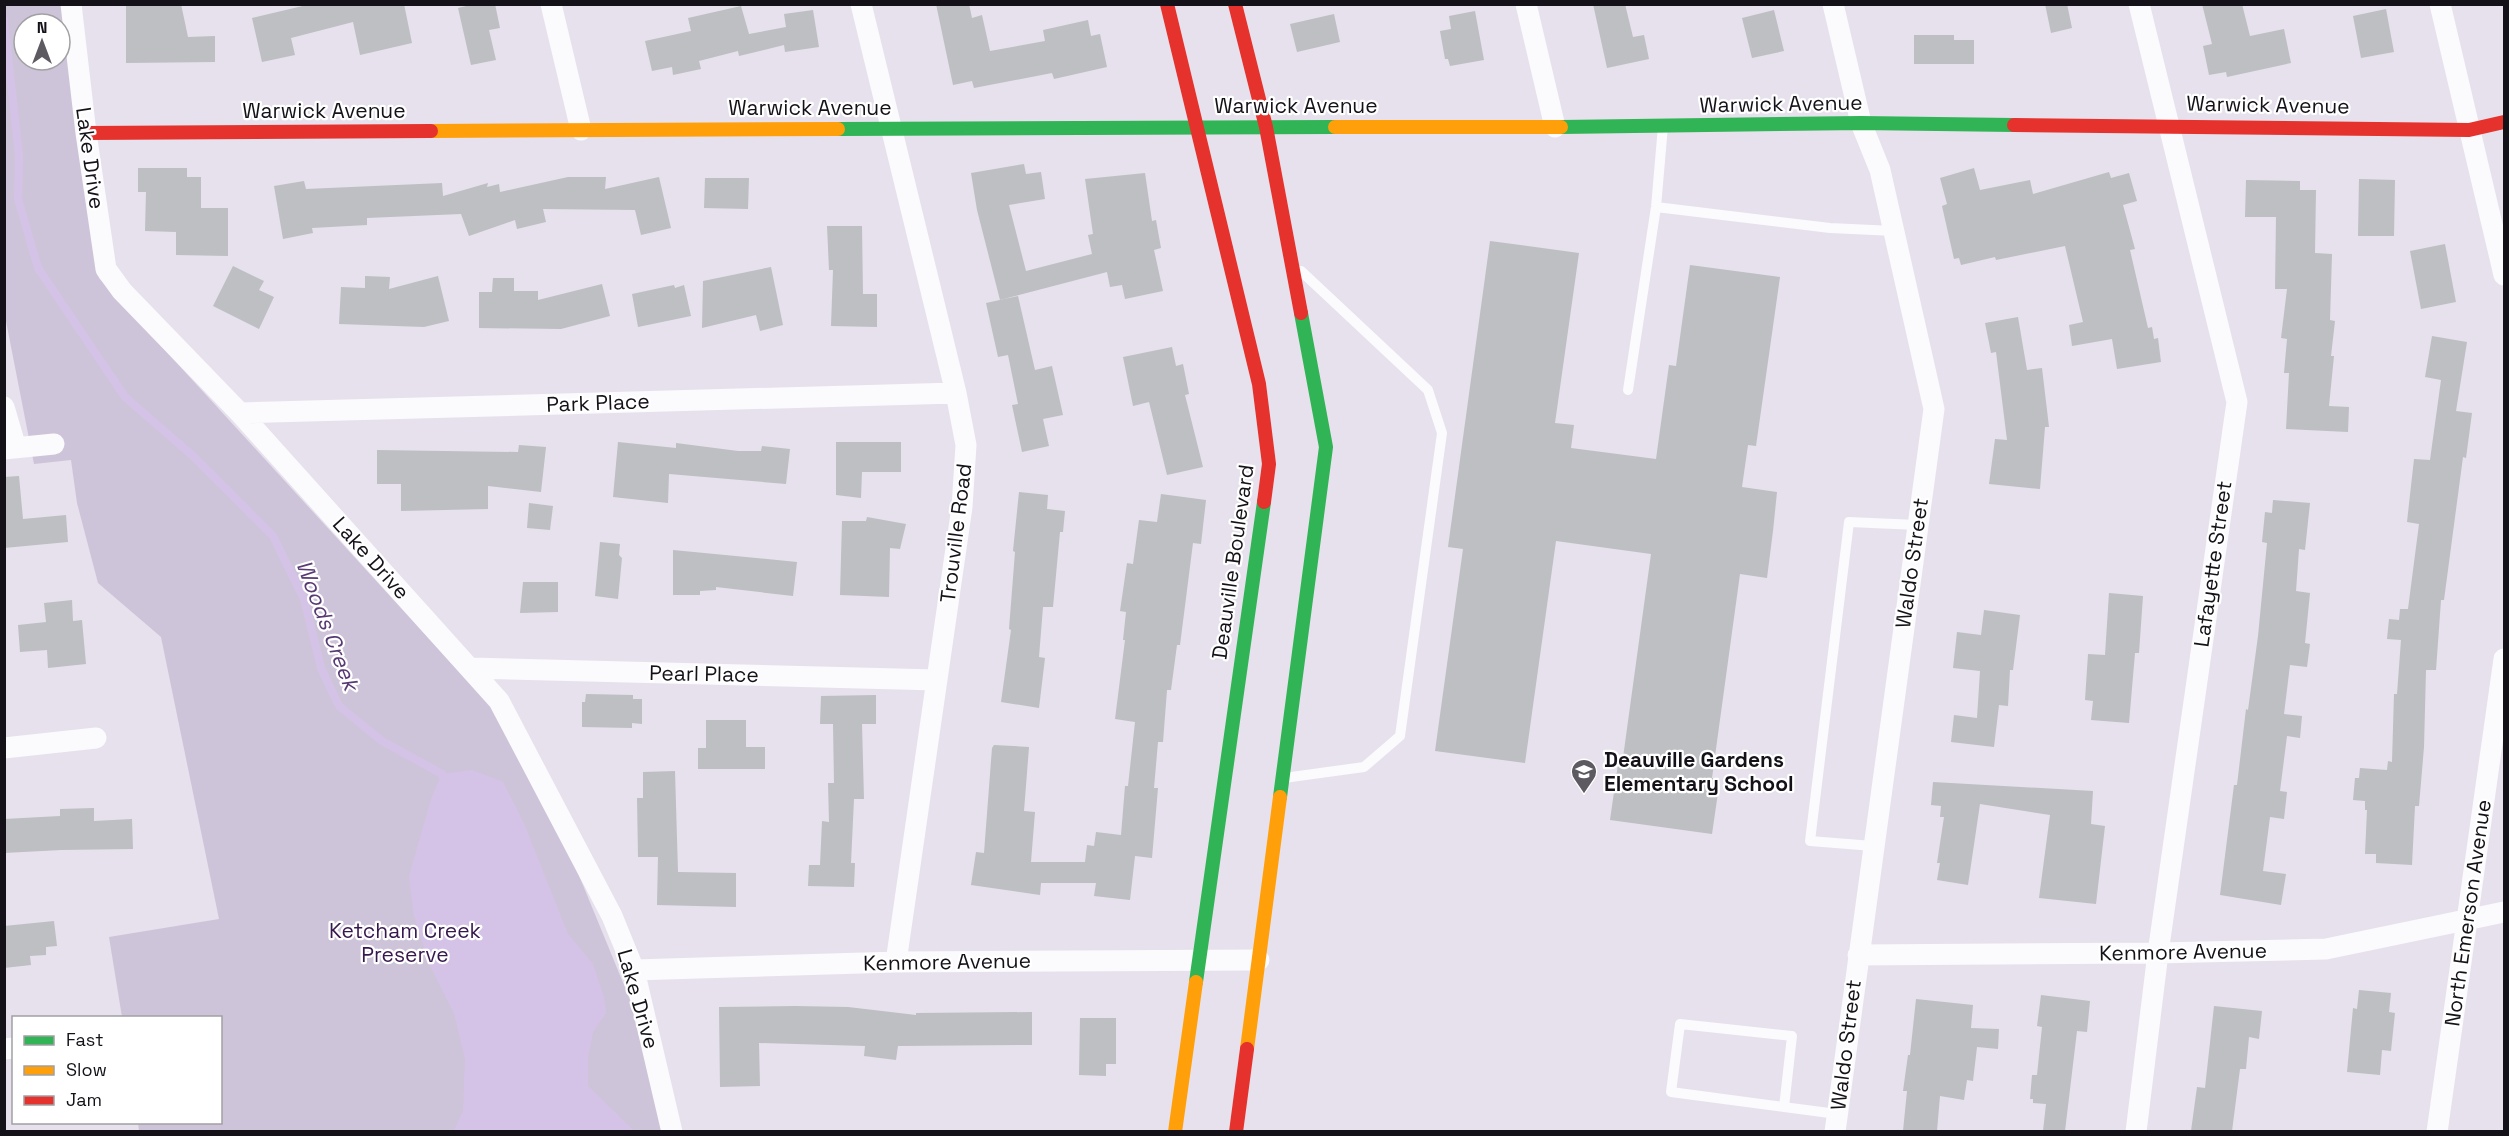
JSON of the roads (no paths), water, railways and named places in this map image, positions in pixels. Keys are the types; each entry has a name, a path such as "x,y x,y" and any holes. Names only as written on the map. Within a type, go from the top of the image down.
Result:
{"street":[{"name":"Lake Drive","path":"71,4 86,134 106,269 122,291 240,413 499,701 612,916 634,970 672,1131"},
{"path":"551,4 580,130"},
{"name":"Trouville Road","path":"861,4 956,393 966,445 966,474 896,962"},
{"name":"Deauville Boulevard","path":"1167,4 1259,384 1269,464 1175,1131"},
{"path":"1235,4 1266,126 1326,447 1236,1131"},
{"path":"1526,4 1555,127"},
{"name":"Waldo Street","path":"1833,4 1861,123 1880,170 1934,409 1836,1123"},
{"name":"Lafayette Street","path":"2136,1131 2158,953 2236,402 2139,4"},
{"path":"2440,4 2505,275"},
{"name":"Warwick Avenue","path":"86,134 1195,126 1555,127 1861,123 2469,130 2505,122"},
{"name":"Park Place","path":"240,413 956,393"},
{"path":"4,407 10,448 54,444"},
{"name":"North Emerson Avenue","path":"2437,1131 2505,659"},
{"name":"Pearl Place","path":"471,668 937,680"},
{"path":"4,748 96,738"},
{"name":"Kenmore Avenue","path":"1858,955 2158,953 2326,949 2505,912"},
{"name":"Kenmore Avenue","path":"634,970 896,962 1259,960"}],"lane":[{"path":"1628,390 1656,207 1663,126"},
{"path":"1656,207 1830,228 1894,231"},
{"path":"1281,778 1364,767 1400,736 1443,433 1428,390 1292,263"},
{"path":"1873,846 1810,841 1849,522 1918,525"},
{"path":"1784,1107 1792,1036 1680,1024 1671,1092 1784,1107 1836,1123"}],"waterway":[{"name":"Woods Creek","path":"4,20 19,155 18,199 38,268 125,397 193,456 273,536 304,599 321,668 339,706 382,741 442,774 444,782"}],"place":[{"name":"Deauville Gardens Elementary School","path":"1584,795"}],"park label":[{"name":"Ketcham Creek Preserve","path":"405,943"}]}
